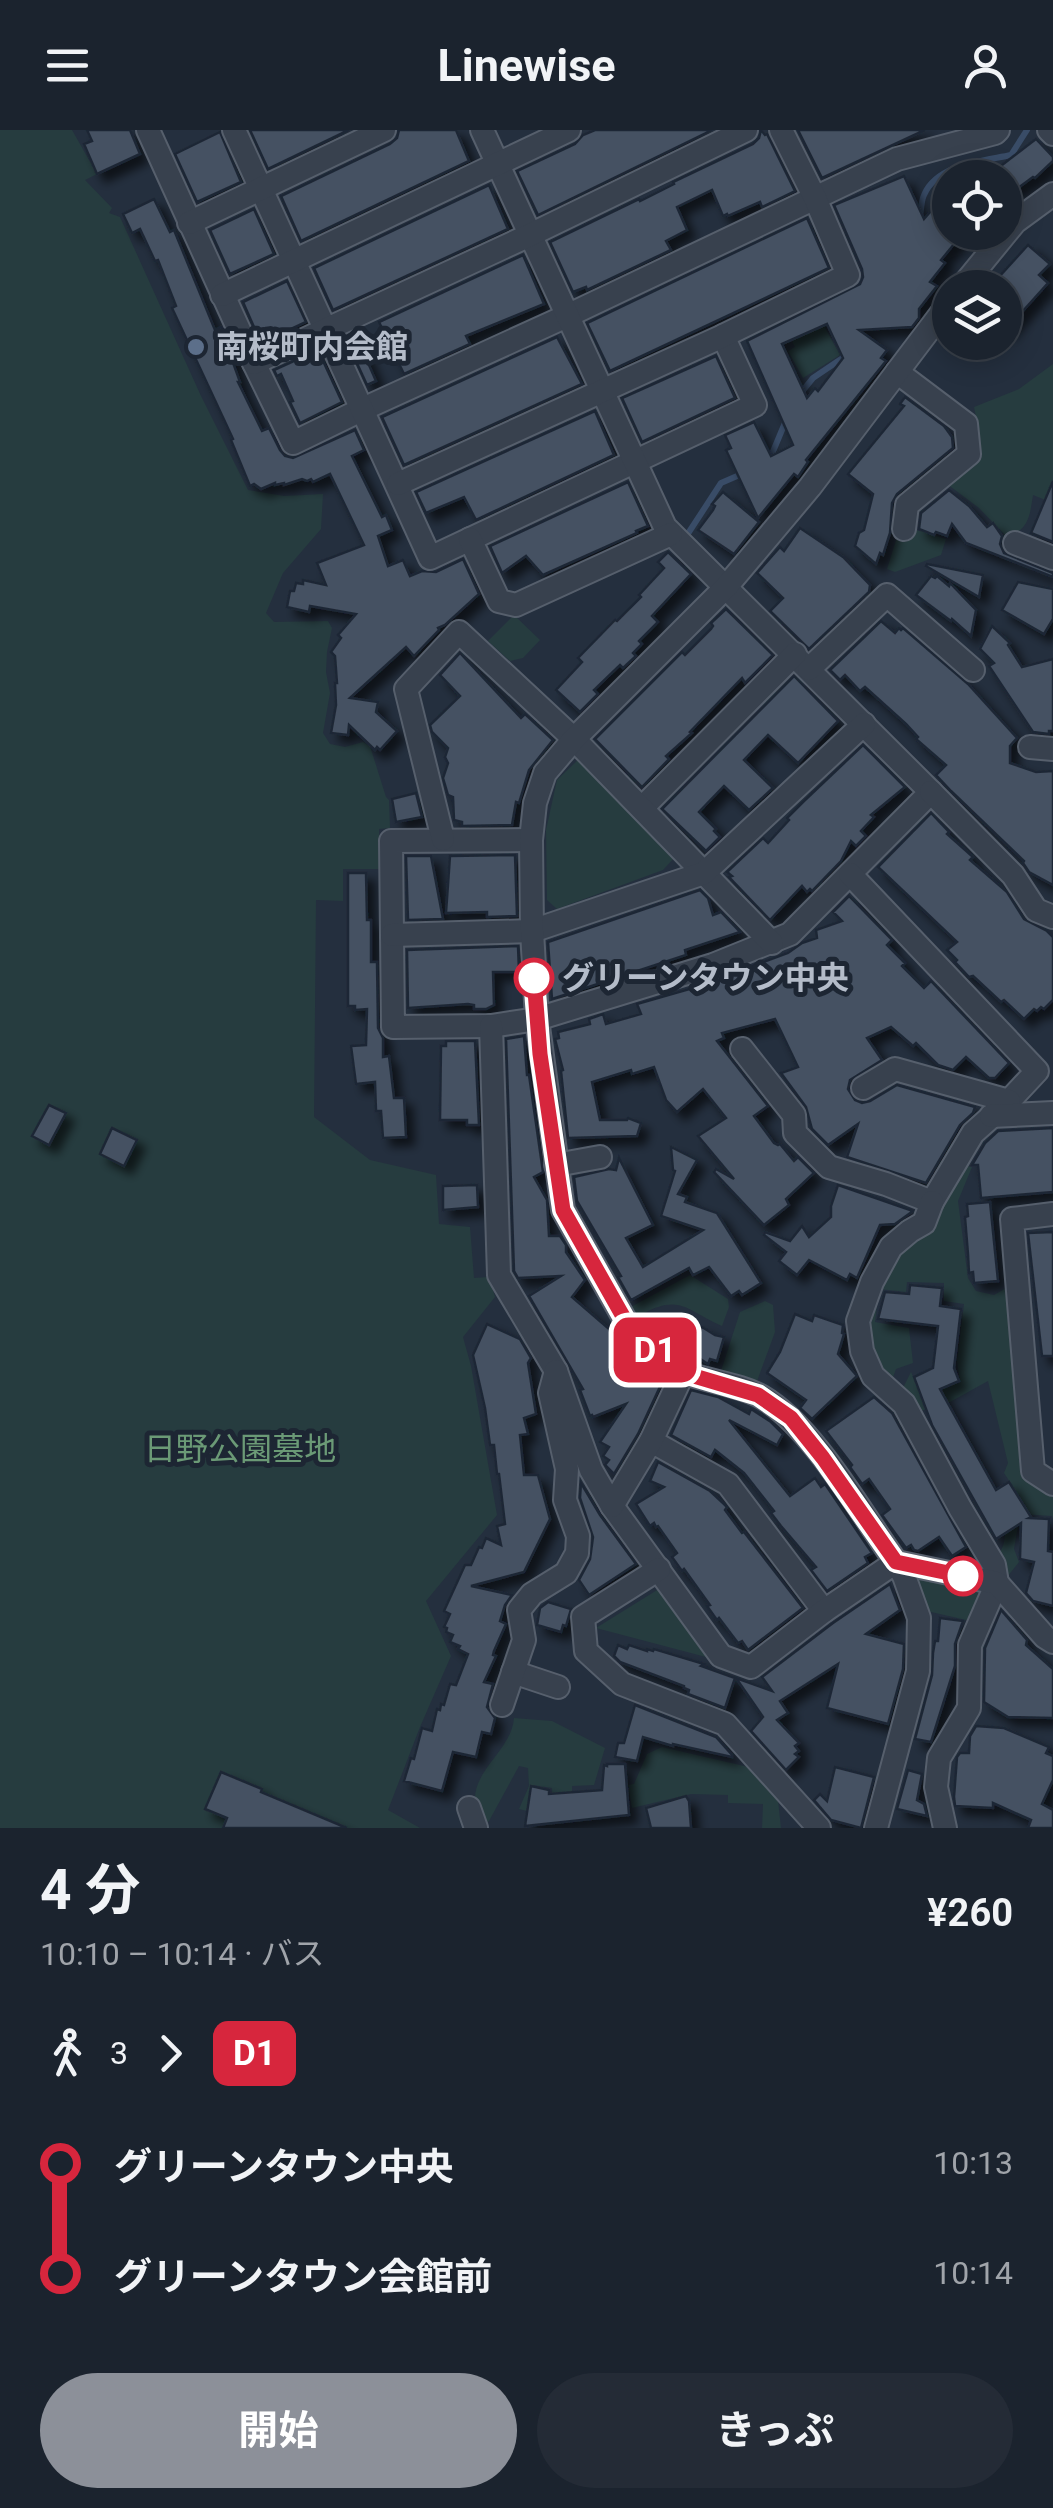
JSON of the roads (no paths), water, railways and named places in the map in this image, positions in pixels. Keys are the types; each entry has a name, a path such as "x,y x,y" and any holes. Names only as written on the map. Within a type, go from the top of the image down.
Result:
{"street":[{"path":"148,130 293,443 896,159 998,130"},
{"path":"234,130 430,558 755,405 723,336"},
{"path":"190,223 384,130"},
{"path":"482,130 665,527 932,792 1013,876 1036,910 1053,917"},
{"path":"222,294 569,130"},
{"path":"254,363 746,130"},
{"path":"398,484 723,336 848,274 781,130"},
{"path":"976,270 1015,222 1053,194"},
{"path":"876,1828 918,1672 919,1618 896,1562 791,1418 758,1395 684,1373 629,1327 563,1210 536,1019 531,840 535,803 545,773 726,587 810,487 932,326"},
{"path":"897,372 966,424 968,454 907,505 904,529"},
{"path":"470,540 498,601 516,606 671,534"},
{"path":"1015,543 1053,558"},
{"path":"642,808 802,661 887,595 972,670"},
{"path":"443,839 406,690 459,632 574,739 772,943"},
{"path":"392,935 532,931 704,872 864,724"},
{"path":"531,840 390,841 393,1028 491,1026 536,1019 772,943 790,934 932,792"},
{"path":"850,874 1045,1068 973,1133 932,1202 924,1223 891,1247 872,1282 858,1321 862,1351 874,1376 904,1404 994,1565 996,1583 970,1645 969,1708 938,1758 936,1787 945,1828"},
{"path":"491,1026 498,1275 556,1370 590,1470 721,1656 752,1667 896,1562 996,1583 1053,1642"},
{"path":"742,1049 794,1115 795,1133 829,1168 932,1202"},
{"path":"863,1088 894,1069 1000,1108 1053,1113"},
{"path":"556,1164 600,1157"},
{"path":"1053,1214 1012,1218 1033,1471 1053,1484"},
{"path":"502,1705 524,1640 519,1610 532,1594 566,1573 577,1553 578,1536 564,1500 568,1469 550,1393 556,1370"},
{"path":"612,1506 651,1441 684,1373"},
{"path":"651,1441 728,1484 824,1611"},
{"path":"658,1569 584,1618 586,1651 622,1684 725,1724 819,1828"},
{"path":"513,1672 558,1686"}],"waterway":[{"path":"920,219 924,195 939,177 962,166 1011,155 1027,130"},
{"path":"800,394 813,378 847,355"},
{"path":"769,461 787,418"},
{"path":"689,532 721,483 744,473"}],"place":[{"name":"南桜町内会館","path":"196,347"},
{"name":"グリーンタウン中央","path":"534,978"}],"park label":[{"name":"日野公園墓地","path":"240,1449"}]}
